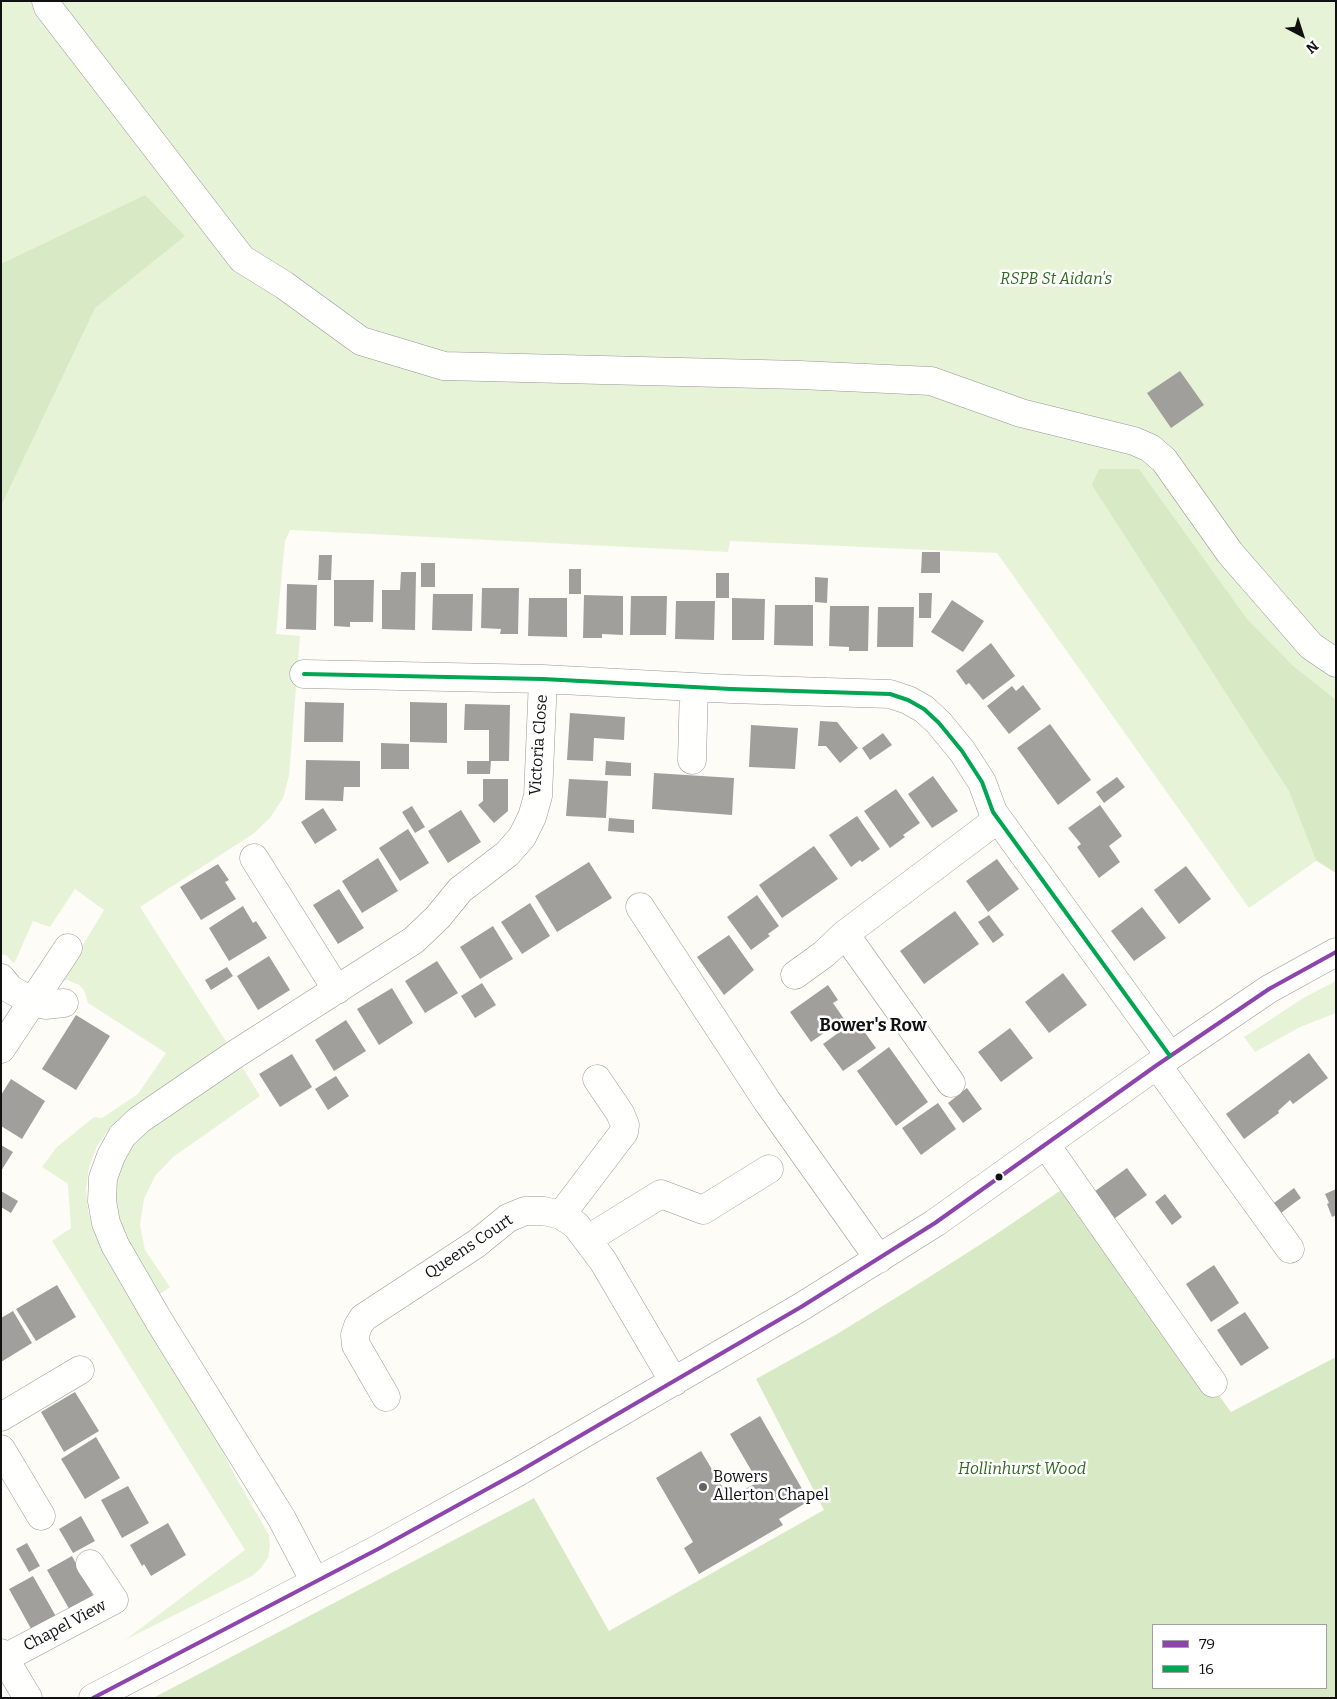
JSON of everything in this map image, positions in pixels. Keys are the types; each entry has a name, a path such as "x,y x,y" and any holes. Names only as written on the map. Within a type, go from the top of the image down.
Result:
{"street":[{"path":"46,1 48,7 242,259 284,285 361,341 444,366 800,375 932,381 1021,413 1134,441 1150,448 1189,479 1230,553 1312,634 1336,663"},
{"path":"304,674 543,679 890,694 908,700 939,722 962,751 982,782 993,812 1164,1060 1290,1249"},
{"name":"Victoria Close","path":"315,1582 282,1519 159,1321 120,1253 106,1223 102,1201 104,1178 110,1156 122,1136 133,1126 234,1055 337,990 420,934 438,918 460,890 508,854 522,837 532,817 538,796 543,679"},
{"path":"692,760 694,687"},
{"path":"795,975 824,954 845,934 998,819"},
{"path":"254,858 337,990"},
{"path":"640,908 767,1101 879,1259"},
{"path":"845,934 951,1083"},
{"path":"1,1049 68,948"},
{"path":"93,1698 315,1582 492,1486 674,1382 879,1259 935,1223 1164,1060 1269,989 1336,952"},
{"path":"1,978 10,989 32,1002 45,1005 64,1003"},
{"path":"561,1215 624,1132 620,1112 597,1079"},
{"path":"1046,1145 1213,1383"},
{"path":"588,1239 661,1194 703,1210 769,1169"},
{"name":"Queens Court","path":"386,1397 356,1344 355,1335 363,1318 476,1244 508,1218 525,1212 544,1211 561,1215 576,1225 588,1239 603,1261 674,1382"},
{"path":"11,1411 80,1370"},
{"path":"5,1455 41,1516"},
{"name":"Chapel View","path":"3,1656 114,1600 90,1564"},
{"path":"3,1656 28,1698"}],"green space":[{"name":"RSPB St Aidan's","path":"1,1 1336,1 1336,873 1316,861 1249,908 997,553 730,541 728,552 290,530 285,541 276,634 300,636 289,776 283,798 270,818 253,834 140,907 227,1043 126,1113 110,1128 97,1146 89,1167 86,1189 88,1211 94,1232 195,1395 235,1476 269,1535 270,1546 268,1558 252,1576 125,1640 245,1550 52,1241 71,1228 68,1184 42,1167 56,1148 94,1117 102,1118 138,1094 166,1053 88,1003 84,990 79,985 67,980 61,981 104,910 75,889 50,927 33,921 14,964 6,955 1,954"},
{"path":"145,195 185,236 95,308 1,506 1,264"},
{"path":"1099,469 1139,469 1247,619 1292,665 1336,700 1336,873 1316,860 1289,791 1092,485"},
{"path":"1336,981 1336,1013 1300,1027 1255,1052 1244,1037 1305,997"},
{"path":"241,1065 260,1096 173,1157 155,1176 144,1199 140,1225 145,1250 170,1287 157,1296 112,1221 114,1171 126,1149 144,1132"},
{"name":"Hollinhurst Wood","path":"1067,1186 1231,1412 1336,1357 1336,1698 153,1698 534,1498 609,1631 824,1510 756,1379 837,1334 915,1286"}],"building":[{"path":"1180,371 1204,405 1171,428 1147,393"},
{"path":"922,552 940,552 940,573 921,573"},
{"path":"319,555 332,555 331,580 318,580"},
{"path":"421,563 435,563 435,587 421,587"},
{"path":"569,569 581,569 581,594 569,594"},
{"path":"401,572 416,572 415,630 382,629 382,590 400,590"},
{"path":"716,573 729,573 729,598 716,598"},
{"path":"815,577 828,578 827,603 815,602"},
{"path":"334,580 374,580 373,622 350,622 350,627 334,626"},
{"path":"287,584 317,585 316,630 286,629"},
{"path":"482,588 519,588 518,634 500,634 501,629 481,628"},
{"path":"919,593 932,593 931,618 919,618"},
{"path":"433,594 473,594 472,631 432,630"},
{"path":"584,595 623,596 623,635 602,634 602,638 583,638"},
{"path":"631,596 667,596 666,635 630,635"},
{"path":"529,598 567,598 567,637 528,636"},
{"path":"732,598 765,599 764,640 732,640"},
{"path":"952,600 984,621 963,652 931,632"},
{"path":"676,601 715,601 714,640 675,639"},
{"path":"775,605 813,605 813,646 774,645"},
{"path":"830,606 869,606 868,651 849,651 849,647 829,646"},
{"path":"878,607 914,607 913,647 877,647"},
{"path":"991,643 1015,676 983,700 969,683 966,685 956,671"},
{"path":"1023,685 1041,709 1009,734 987,706 1012,686 1016,691"},
{"path":"305,702 344,703 343,742 304,742"},
{"path":"410,702 447,703 447,743 410,742"},
{"path":"465,704 510,705 509,761 491,761 490,774 467,774 467,761 489,761 489,730 464,730"},
{"path":"570,713 625,717 624,740 594,738 593,761 567,760"},
{"path":"820,721 837,722 858,748 840,763 826,746 818,746"},
{"path":"1050,724 1091,780 1058,805 1017,748"},
{"path":"751,725 798,728 795,769 749,767"},
{"path":"883,733 892,745 870,760 862,748"},
{"path":"381,743 409,744 409,769 381,769"},
{"path":"306,760 360,761 360,787 344,787 343,801 305,800"},
{"path":"606,761 631,763 631,776 605,775"},
{"path":"654,773 734,778 732,815 652,809"},
{"path":"933,776 958,811 932,828 908,794"},
{"path":"1117,777 1125,787 1104,803 1096,792"},
{"path":"483,779 508,779 508,811 494,823 478,805 483,801"},
{"path":"569,779 608,781 606,818 566,816"},
{"path":"896,789 920,823 903,835 905,837 890,848 864,811"},
{"path":"1100,805 1122,836 1109,846 1120,862 1099,878 1077,847 1081,844 1068,828"},
{"path":"412,806 425,827 415,833 402,812"},
{"path":"323,808 337,830 315,844 301,822"},
{"path":"461,810 481,842 448,863 428,831"},
{"path":"857,816 880,849 862,862 860,860 851,867 829,835"},
{"path":"609,818 634,820 634,833 608,831"},
{"path":"408,829 429,863 400,881 379,848"},
{"path":"814,846 838,879 782,918 759,885"},
{"path":"378,858 398,891 362,913 342,881"},
{"path":"997,859 1019,889 988,912 966,881"},
{"path":"589,862 612,898 557,932 535,896"},
{"path":"218,864 229,880 225,882 236,899 201,920 180,887"},
{"path":"1186,866 1211,899 1179,924 1154,890"},
{"path":"339,889 364,928 338,944 313,905"},
{"path":"757,895 779,926 768,934 770,936 751,950 727,917"},
{"path":"530,903 550,936 522,954 501,922"},
{"path":"243,906 253,923 256,921 267,938 229,961 209,928"},
{"path":"1142,907 1166,938 1134,961 1111,931"},
{"path":"955,911 979,944 924,984 900,951"},
{"path":"989,915 1004,935 993,943 978,922"},
{"path":"493,926 513,959 480,979 460,947"},
{"path":"729,935 754,970 724,995 697,957"},
{"path":"269,956 290,990 258,1010 237,976"},
{"path":"437,961 458,993 425,1013 405,981"},
{"path":"227,967 233,976 211,990 205,980"},
{"path":"1063,973 1087,1005 1049,1033 1025,1002"},
{"path":"482,983 496,1005 475,1018 461,996"},
{"path":"828,985 838,1000 833,1003 844,1019 811,1042 790,1012"},
{"path":"392,988 413,1023 379,1045 357,1009"},
{"path":"76,1015 110,1036 76,1090 42,1069"},
{"path":"346,1020 366,1051 334,1071 315,1040"},
{"path":"856,1020 876,1048 843,1071 823,1044"},
{"path":"1010,1028 1033,1058 1001,1082 978,1052"},
{"path":"889,1047 928,1102 896,1126 857,1071"},
{"path":"1309,1053 1328,1078 1293,1104 1290,1100 1278,1111 1279,1113 1244,1139 1226,1114"},
{"path":"292,1054 312,1087 280,1107 259,1074"},
{"path":"336,1076 349,1096 328,1110 315,1089"},
{"path":"11,1079 45,1101 22,1139 1,1126 1,1095"},
{"path":"967,1088 982,1109 963,1123 948,1103"},
{"path":"938,1103 956,1129 921,1155 902,1128"},
{"path":"1,1145 13,1152 1,1171"},
{"path":"1127,1168 1147,1195 1111,1221 1091,1194"},
{"path":"1294,1188 1301,1198 1281,1213 1274,1203"},
{"path":"1336,1189 1336,1215 1332,1217 1325,1194"},
{"path":"1,1191 18,1201 11,1213 1,1207"},
{"path":"1165,1194 1182,1217 1172,1225 1155,1202"},
{"path":"1214,1265 1239,1303 1211,1322 1186,1284"},
{"path":"57,1285 76,1317 36,1341 16,1309"},
{"path":"13,1311 32,1343 1,1362 1,1318"},
{"path":"1245,1312 1269,1348 1241,1366 1217,1330"},
{"path":"75,1392 99,1431 64,1452 41,1412"},
{"path":"760,1416 809,1501 779,1519 783,1525 699,1574 684,1548 693,1542 656,1478 701,1451 729,1498 758,1482 730,1434"},
{"path":"96,1437 120,1478 85,1499 61,1459"},
{"path":"128,1486 149,1523 122,1538 101,1500"},
{"path":"81,1516 95,1541 73,1553 59,1529"},
{"path":"168,1523 186,1555 151,1576 144,1564 142,1566 130,1545"},
{"path":"27,1543 40,1566 29,1572 16,1549"},
{"path":"72,1556 96,1601 72,1614 47,1570"},
{"path":"33,1576 58,1620 34,1634 9,1589"}],"transit line":[{"name":"16","path":"304,674 543,679 731,689 890,694 908,700 924,709 939,723 962,751 982,782 993,812 1170,1056"},
{"name":"79","path":"93,1698 380,1548 518,1472 801,1307 935,1223 1157,1065 1269,989 1336,952"}],"place":[{"name":"Bowers Allerton Chapel","path":"703,1487"}],"district":[{"name":"Bower's Row","path":"873,1026"}]}
